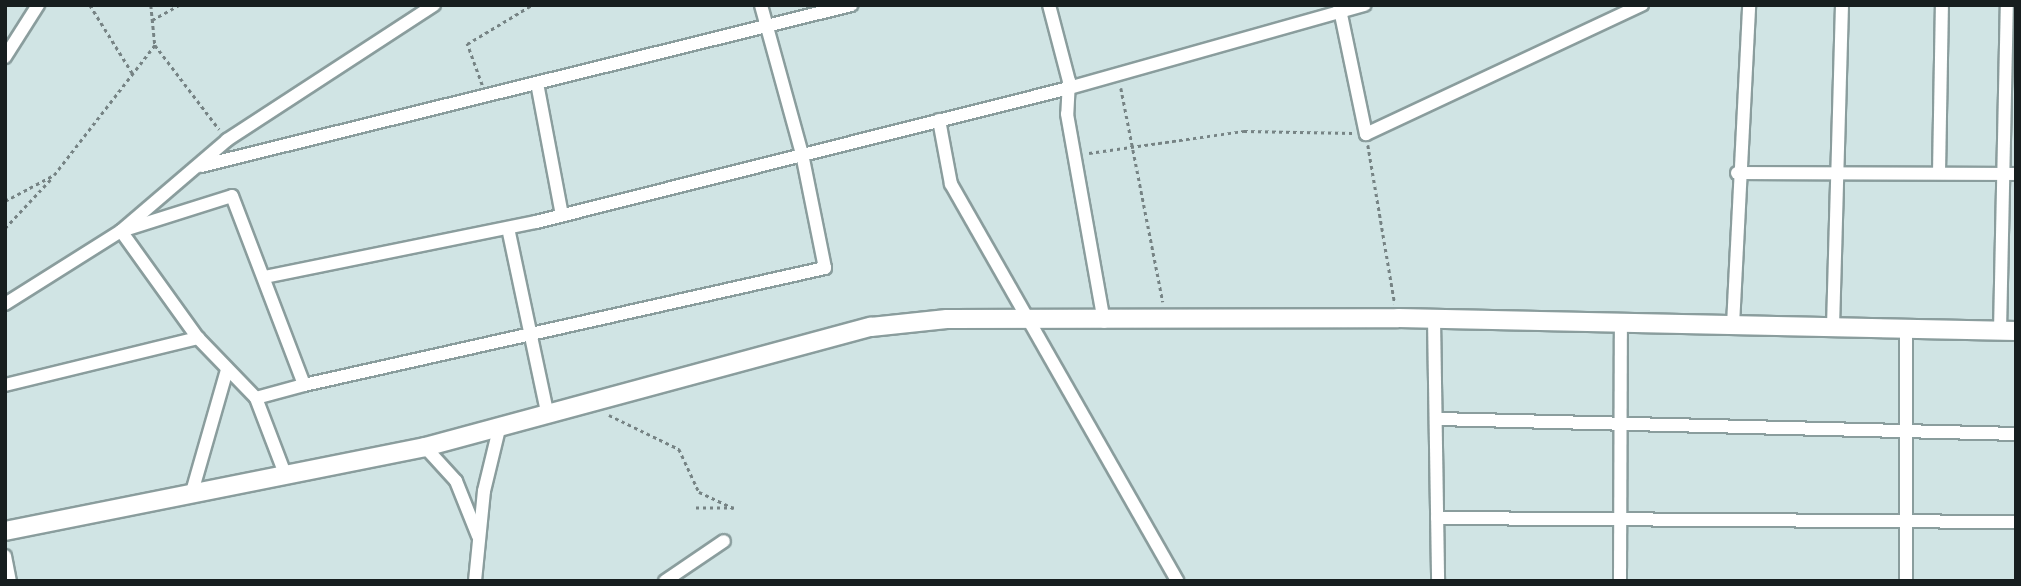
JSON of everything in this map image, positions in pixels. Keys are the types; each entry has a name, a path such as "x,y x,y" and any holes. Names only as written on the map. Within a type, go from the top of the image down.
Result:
{"street":[{"path":"5,57 38,5"},
{"path":"5,304 121,231 201,166 227,140 434,5"},
{"path":"256,398 825,268 802,154 761,5"},
{"path":"201,166 851,5"},
{"path":"1049,5 1069,88 1075,155 1104,323"},
{"path":"265,277 562,215 1119,75 1365,5"},
{"path":"1340,11 1366,134 1642,5"},
{"path":"1733,325 1737,173 1749,5"},
{"path":"1833,327 1834,173 1842,5"},
{"path":"1939,173 1942,5"},
{"path":"5,531 425,447 585,401 871,327 1023,320 1104,323 1398,318 2008,331 2002,174 2007,5"},
{"path":"537,83 562,215"},
{"path":"939,120 951,184 1023,320 1177,581"},
{"path":"1737,173 2016,174"},
{"path":"121,231 232,196 304,385"},
{"path":"508,228 547,412"},
{"path":"121,231 198,338 256,398 285,474"},
{"path":"1434,319 1438,581"},
{"path":"1620,581 1621,323"},
{"path":"1906,329 1906,581"},
{"path":"5,385 198,338"},
{"path":"192,492 227,370"},
{"path":"1437,419 1906,434 2016,434"},
{"path":"475,581 479,540 500,425"},
{"path":"425,447 456,481 479,540"},
{"path":"1437,518 2016,522"},
{"path":"665,581 724,541"},
{"path":"5,556 9,581"}],"path":[{"path":"90,5 133,74"},
{"path":"151,5 155,45 227,140"},
{"path":"151,20 179,5"},
{"path":"486,96 467,44 532,5"},
{"path":"5,228 54,175 155,45"},
{"path":"1119,75 1167,321"},
{"path":"1075,155 1244,131 1366,134 1398,318"},
{"path":"5,201 54,175"},
{"path":"585,401 679,449 699,492 734,508 696,508"}]}
